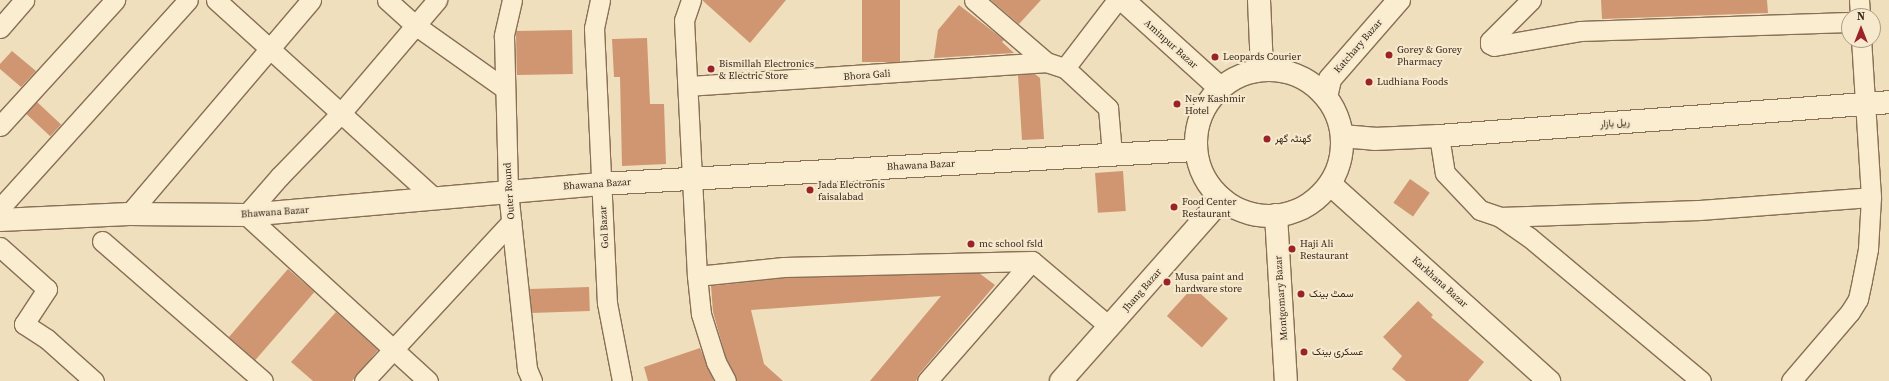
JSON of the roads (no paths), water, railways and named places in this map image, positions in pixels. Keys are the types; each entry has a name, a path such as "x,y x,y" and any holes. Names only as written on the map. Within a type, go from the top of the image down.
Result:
{"street":[{"path":"0,28 24,0"},
{"path":"0,126 115,0"},
{"path":"0,208 188,0"},
{"path":"216,0 268,49 434,198"},
{"path":"129,214 311,0"},
{"path":"388,0 415,25 504,88"},
{"path":"428,381 246,215 280,176 340,114 437,0"},
{"name":"Outer Round","path":"512,0 504,36 504,88 508,191 527,370 532,381"},
{"name":"Gol Bazar","path":"600,0 594,28 607,303 622,381"},
{"path":"691,0 684,20 697,276 701,314 716,362 726,381"},
{"path":"974,0 1046,62 1065,68 1108,108 1112,154"},
{"path":"1065,68 1117,0"},
{"name":"Aminpur Bazar","path":"1123,0 1220,88"},
{"path":"1259,0 1262,70"},
{"name":"Katchary Bazar","path":"1326,97 1330,79 1399,0"},
{"path":"1531,0 1490,41 1490,44 1494,46 1580,32 1841,22"},
{"path":"1792,381 1850,312 1858,299 1868,249 1871,197 1862,48"},
{"name":"Bhora Gali","path":"688,86 1046,62"},
{"path":"1262,70 1286,72 1308,81 1326,97 1336,115 1342,136 1341,155 1330,184 1311,202 1294,211 1276,215 1256,215 1238,209 1222,199 1209,185 1200,168 1195,150 1197,127 1205,106 1220,88 1239,76 1262,70"},
{"name":"ریل بازار","path":"1342,136 1374,139 1439,136 1889,102"},
{"path":"1439,136 1445,172 1480,210 1500,217 1529,237 1701,381"},
{"name":"Bhawana Bazar","path":"0,220 129,214 246,215 601,184 1195,150"},
{"name":"Karkhana Bazar","path":"1330,184 1549,381"},
{"path":"1500,217 1700,210 1871,197"},
{"name":"Jhang Bazar","path":"1061,381 1222,199"},
{"name":"Montgomary Bazar","path":"1276,215 1286,381"},
{"path":"364,381 511,222"},
{"path":"102,241 263,381"},
{"path":"0,247 47,289 24,324 47,339 94,381"},
{"path":"697,276 784,267 1032,261 1109,326"},
{"path":"927,381 1032,261"}],"place":[{"name":"Gorey & Gorey Pharmacy","path":"1389,55"},
{"name":"Leopards Courier","path":"1215,57"},
{"name":"Bismillah Electronics & Electric Store","path":"711,69"},
{"name":"Ludhiana Foods","path":"1369,82"},
{"name":"New Kashmir Hotel","path":"1177,104"},
{"name":"گھنٹہ گھر","path":"1267,139"},
{"name":"Jada Electronis faisalabad","path":"810,190"},
{"name":"Food Center Restaurant","path":"1174,207"},
{"name":"mc school fsld","path":"971,244"},
{"name":"Haji Ali Restaurant","path":"1292,249"},
{"name":"Musa paint and hardware store","path":"1167,282"},
{"name":"سمٹ بینک","path":"1301,294"},
{"name":"عسکری بینک","path":"1304,352"}]}
